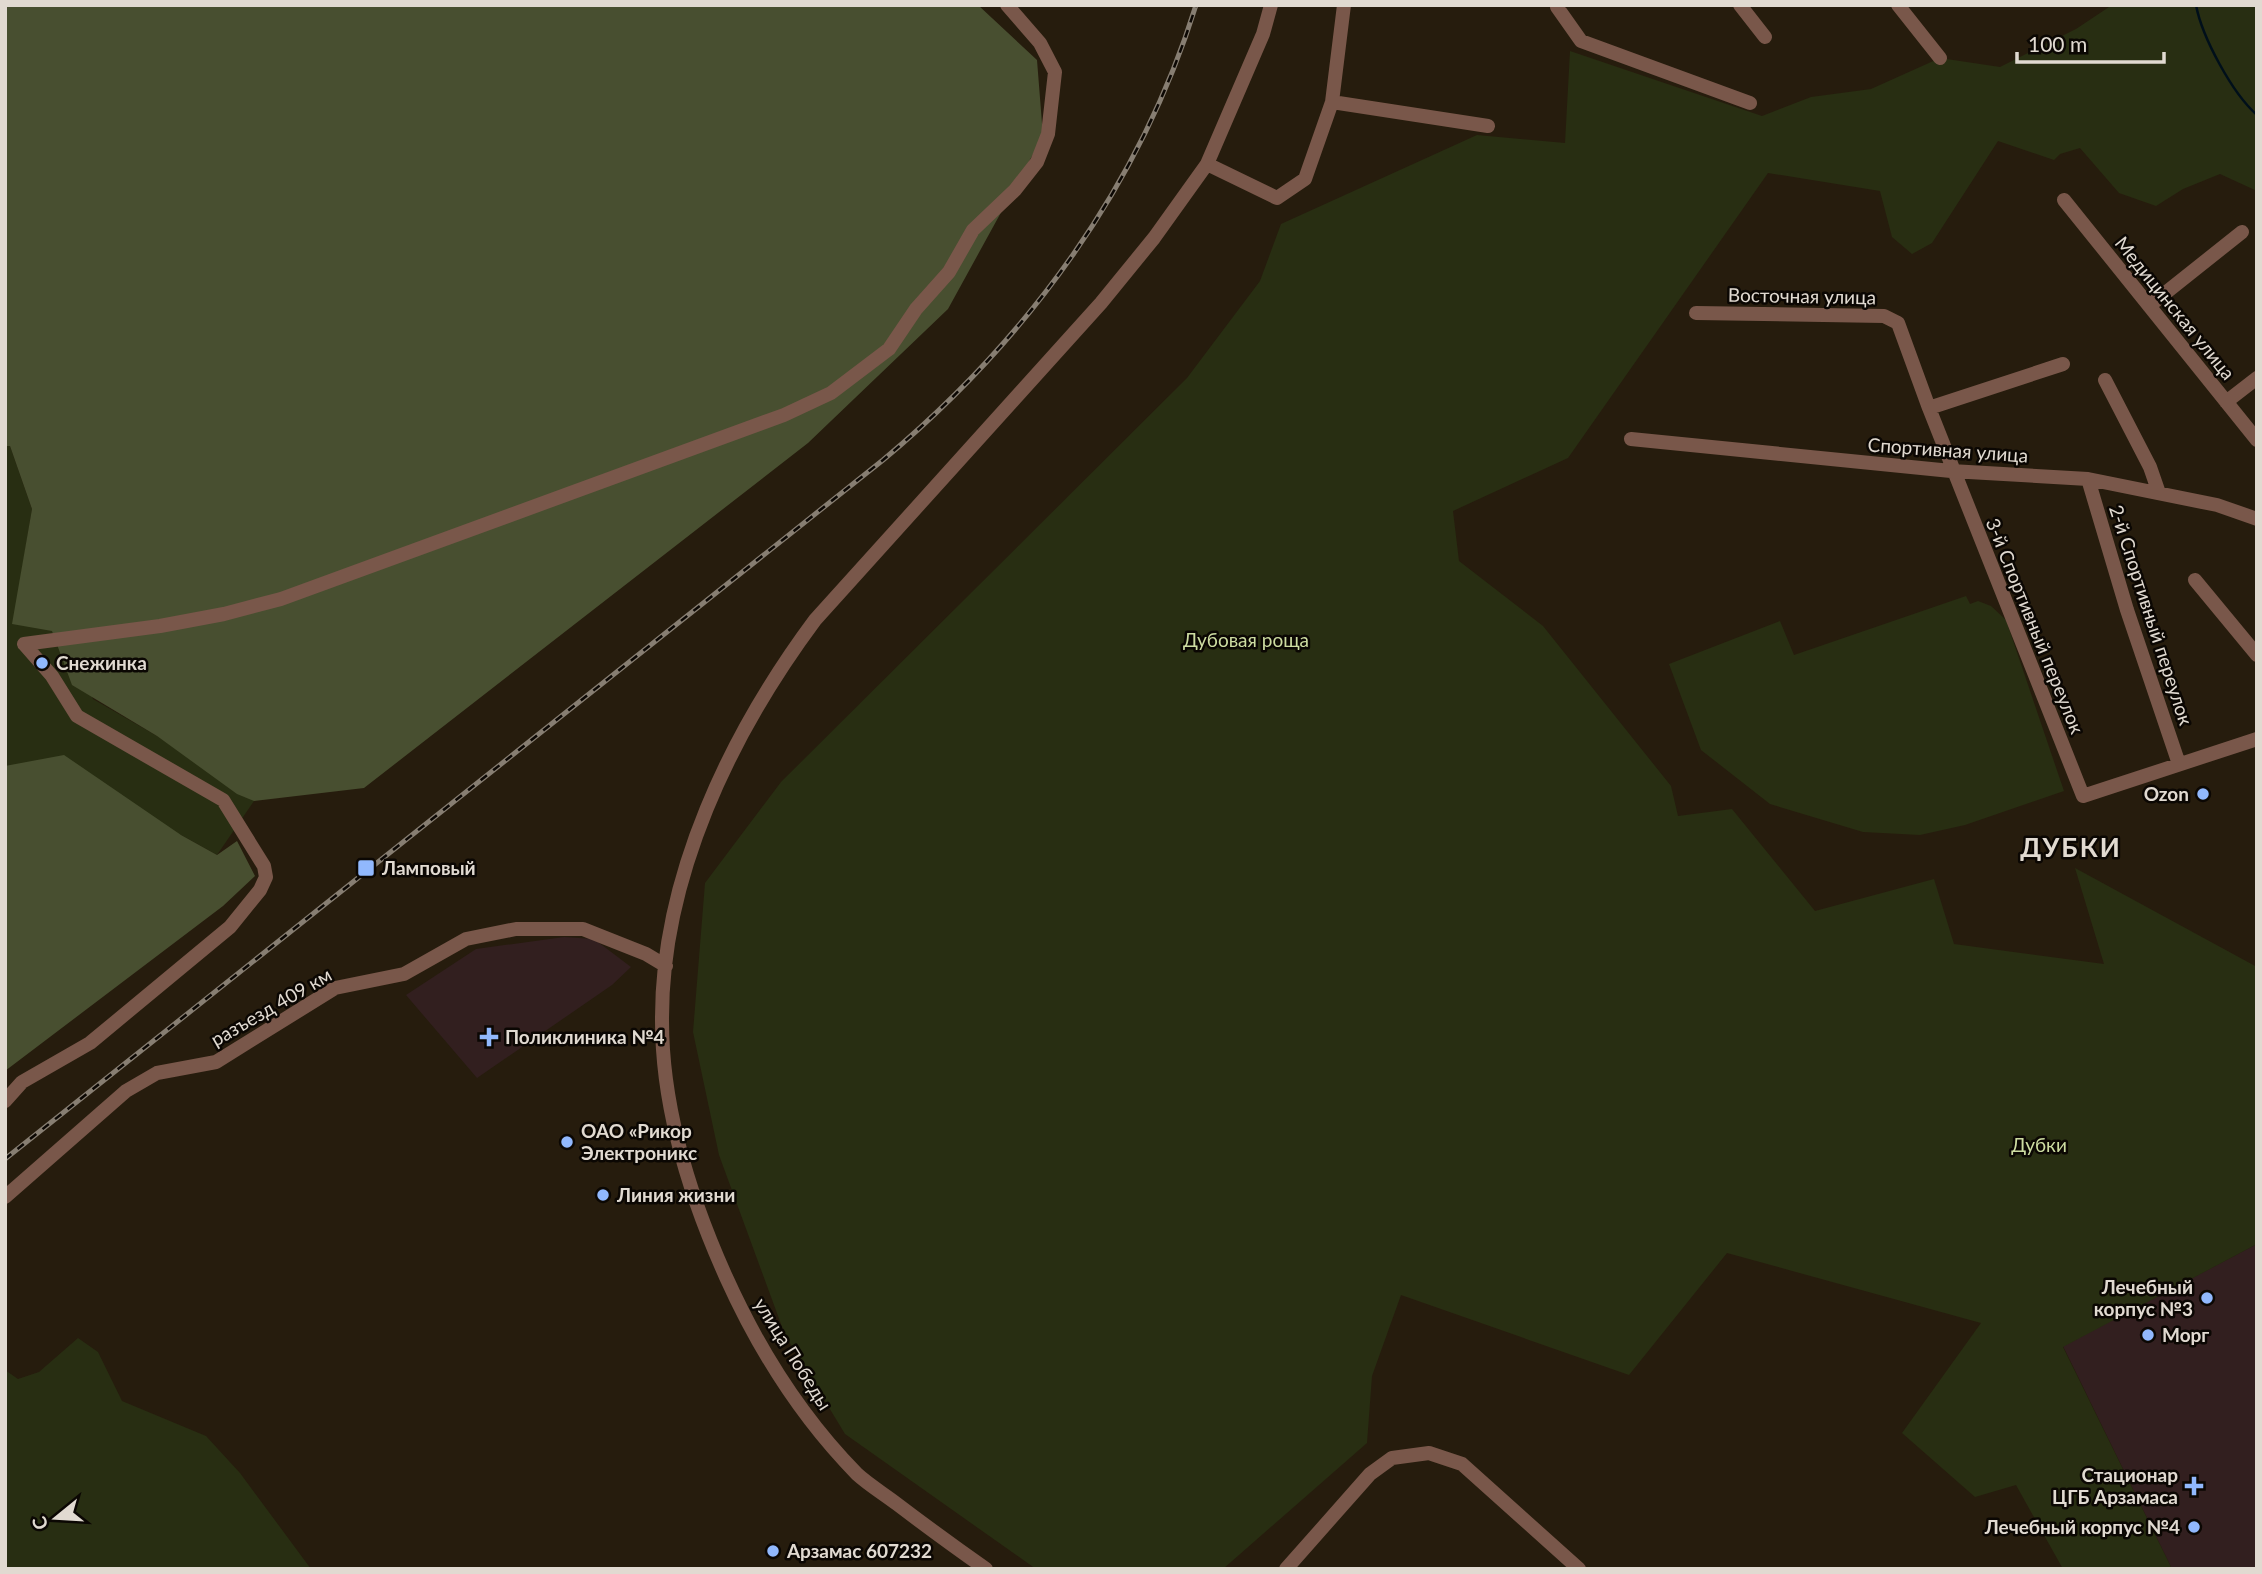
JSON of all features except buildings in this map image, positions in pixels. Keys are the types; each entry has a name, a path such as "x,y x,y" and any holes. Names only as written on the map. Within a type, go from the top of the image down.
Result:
{"street":[{"path":"5,1101 22,1082 90,1043 143,1002 230,927 260,890 265,877 264,866 223,800 77,716 52,676 24,644 160,626 224,614 281,599 680,455 784,415 831,393 889,349 916,309 949,272 973,230 1015,190 1037,162 1048,134 1055,72 1040,43 1007,5"},
{"name":"улица Победы","path":"986,1569 859,1476 816,1427 747,1324 705,1230 677,1142 663,1055 662,1020 666,966 678,899 701,826 738,738 780,668 815,620 1132,266 1207,164 1263,34 1271,5"},
{"path":"1207,164 1277,198 1305,179 1332,102 1344,5"},
{"path":"1740,5 1765,37"},
{"path":"1558,6 1581,41 1750,103"},
{"path":"1902,7 1940,58"},
{"path":"1332,102 1488,126"},
{"name":"Медицинская улица","path":"2064,200 2257,440"},
{"path":"2149,306 2242,232"},
{"name":"Восточная улица","path":"1696,313 1884,316 1898,323 1951,471"},
{"path":"1929,408 2063,364"},
{"path":"2226,402 2257,378"},
{"path":"2105,380 2150,467 2158,493"},
{"name":"Спортивная улица","path":"1631,439 1951,471 2088,479 2217,505 2257,519"},
{"name":"3-й Спортивный переулок","path":"1951,471 2084,796 2179,764"},
{"name":"2-й Спортивный переулок","path":"2088,479 2127,610 2179,764"},
{"path":"2195,580 2257,655"},
{"path":"2179,764 2257,739"},
{"name":"разъезд 409 км","path":"5,1198 126,1091 157,1073 216,1062 335,988 404,974 466,939 516,929 583,929 646,954 666,966"},
{"path":"1286,1569 1370,1475 1392,1458 1429,1453 1462,1464 1579,1569"}],"shaded area":[{"name":"Поликлиника №4","path":"564,937 594,939 631,967 612,985 477,1078 406,995 476,949"},
{"name":"Стационар ЦГБ Арзамаса","path":"2257,1244 2257,1569 2172,1569 2063,1346"}],"green space":[{"path":"5,5 978,5 1037,60 1043,136 948,309 808,443 364,788 254,801 237,794 157,736 72,685 52,631 12,624 32,509 10,446 5,446"},
{"path":"2112,5 2257,5 2257,191 2220,174 2183,189 2156,206 2119,193 2080,148 2060,154 2054,160 1998,141 1932,243 1912,254 1892,237 1880,191 1768,173 1568,458 1453,511 1459,561 1543,626 1671,786 1678,816 1732,809 1815,911 1934,879 1954,944 2104,964 2075,868 2257,967 2257,1244 2063,1347 2172,1569 2063,1569 2016,1485 1975,1497 1902,1433 1981,1323 1727,1253 1629,1375 1401,1295 1372,1376 1367,1443 1223,1569 1036,1569 845,1434 785,1335 719,1155 693,1032 705,883 781,782 1187,378 1260,281 1281,224 1477,135 1565,143 1570,51 1762,116 1811,97 1871,89 1940,58 2000,67 2076,29"},
{"name":"Снежинка","path":"5,446 10,446 32,509 18,594 63,626 93,699 157,736 254,801 217,855 181,835 5,769"},
{"path":"1966,596 1970,604 1978,601 1991,606 2006,620 2064,791 1965,825 1920,835 1863,832 1770,804 1701,750 1669,664 1780,621 1794,655"},
{"path":"64,755 181,835 217,855 237,841 255,876 223,906 5,1071 5,766"},
{"path":"78,1338 98,1352 122,1401 206,1436 240,1473 311,1569 5,1569 5,1370 18,1379 39,1372"}],"waterway":[{"path":"2196,5 2219,64 2257,115"}],"railway":[{"path":"5,1159 883,460 935,413 985,364 1031,311 1110,197 1144,136 1172,72 1196,5"}],"place":[{"name":"Снежинка","path":"42,663"},
{"name":"Ozon","path":"2203,794"},
{"name":"Ламповый","path":"366,868"},
{"name":"Поликлиника №4","path":"489,1037"},
{"name":"ОАО «Рикор Электроникс","path":"567,1142"},
{"name":"Линия жизни","path":"603,1195"},
{"name":"Лечебный корпус №3","path":"2207,1298"},
{"name":"Морг","path":"2148,1335"},
{"name":"Стационар ЦГБ Арзамаса","path":"2194,1486"},
{"name":"Лечебный корпус №4","path":"2194,1527"},
{"name":"Арзамас 607232","path":"773,1551"}],"district":[{"name":"ДУБКИ","path":"2071,848"}],"park label":[{"name":"Дубовая роща","path":"1246,640"},
{"name":"Дубки","path":"2039,1145"}]}
